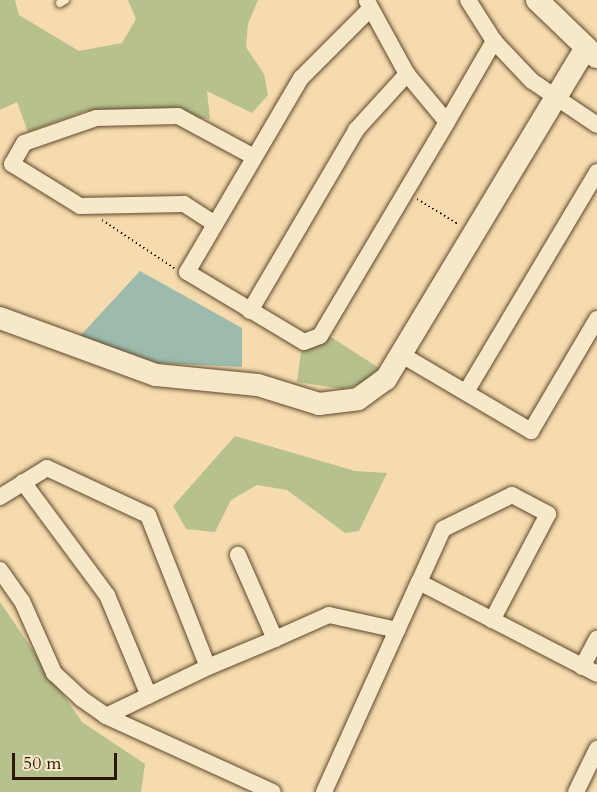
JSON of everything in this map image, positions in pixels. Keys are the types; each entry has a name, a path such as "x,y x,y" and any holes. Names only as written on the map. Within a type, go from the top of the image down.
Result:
{"street":[{"path":"468,0 494,41 554,98 597,125"},
{"path":"0,318 156,375 258,385 328,405 372,391 402,355 554,98 591,53 537,0"},
{"path":"447,122 407,74 368,4 301,78 187,272 304,342 320,336 405,190 447,122 494,41"},
{"path":"250,310 356,130 407,74"},
{"path":"215,224 184,204 80,206 12,164 24,143 96,118 178,116 254,157"},
{"path":"466,392 597,172"},
{"path":"402,355 531,431 597,319"},
{"path":"0,497 47,468 148,515 208,668"},
{"path":"23,482 107,595 149,696"},
{"path":"324,792 442,529 512,495 548,514 492,620"},
{"path":"238,555 275,639"},
{"path":"0,570 22,601 54,673 106,716 273,792"},
{"path":"419,582 589,670 597,639"},
{"path":"106,716 329,615 397,630"},
{"path":"576,792 597,749"}],"path":[{"path":"405,190 473,235"},
{"path":"98,206 103,224 187,272"}],"green space":[{"path":"0,0 15,0 19,15 79,51 122,43 136,19 128,0 258,0 248,24 246,47 264,74 268,95 252,113 207,91 210,119 85,111 28,132 17,102 0,110"},
{"path":"331,337 379,368 363,383 343,389 297,382 301,352"},
{"path":"235,436 355,471 387,473 359,531 345,533 287,490 257,485 231,500 215,532 186,529 173,506"},
{"path":"0,602 82,722 145,764 141,792 0,792"}],"shaded area":[{"path":"140,271 242,328 242,367 157,363 80,336"}]}
